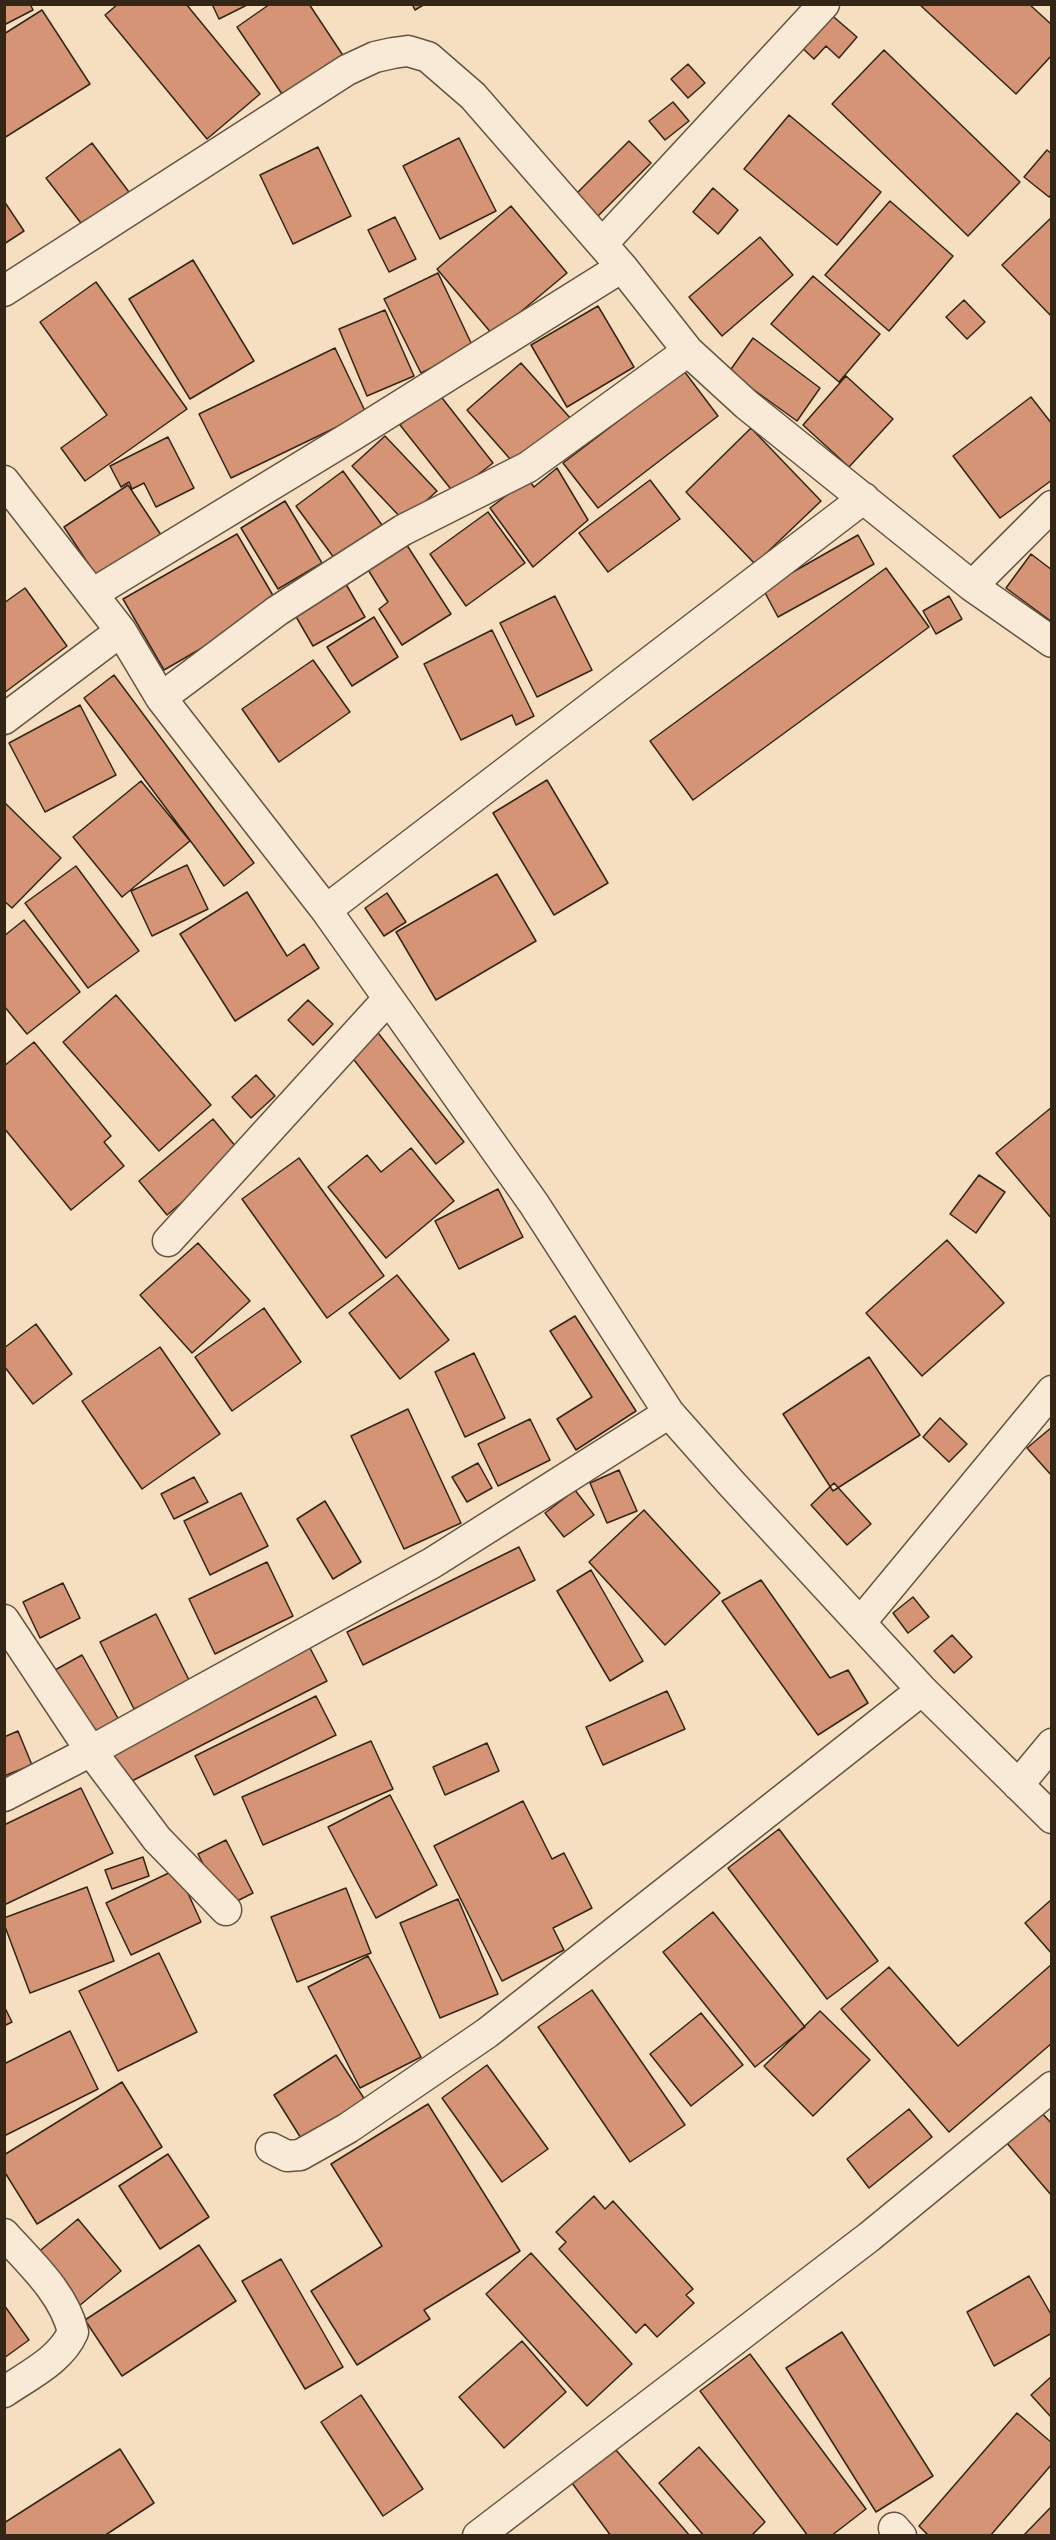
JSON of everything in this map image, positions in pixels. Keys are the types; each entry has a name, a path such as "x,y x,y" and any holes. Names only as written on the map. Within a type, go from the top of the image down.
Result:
{"street":[{"path":"602,244 824,4"},
{"path":"4,291 347,70 375,57 408,51 428,57 473,96 622,267 688,351 747,405 972,586 1052,642"},
{"path":"92,594 350,437 622,267"},
{"path":"160,698 277,611 403,530 528,467 688,351"},
{"path":"4,481 121,631 160,698 326,910 534,1204 669,1413 922,1690 1052,1818"},
{"path":"326,910 864,498"},
{"path":"972,586 1052,506"},
{"path":"4,719 121,631"},
{"path":"168,1241 388,999"},
{"path":"860,1623 1052,1391"},
{"path":"4,1796 91,1751 432,1563 669,1413"},
{"path":"4,1620 91,1751 157,1839 226,1910"},
{"path":"271,2148 287,2156 300,2155 348,2128 487,2033 922,1690"},
{"path":"1018,1785 1052,1744"},
{"path":"478,2535 869,2237 1052,2087"},
{"path":"4,2234 49,2284 65,2309 73,2332 68,2344 44,2365 4,2391"}],"building":[{"path":"4,4 30,4 33,10 4,25"},
{"path":"118,4 186,4 260,94 207,139 105,15"},
{"path":"212,4 249,4 219,19"},
{"path":"270,4 309,4 346,60 286,100 237,27"},
{"path":"412,4 425,4 415,10"},
{"path":"919,4 1029,4 1052,25 1052,55 1016,94"},
{"path":"42,10 90,84 4,138 4,34"},
{"path":"828,12 857,37 839,58 826,46 814,59 799,45"},
{"path":"884,50 1020,182 968,236 832,104"},
{"path":"688,64 705,83 688,98 671,79"},
{"path":"673,102 689,121 665,140 649,121"},
{"path":"789,115 881,192 837,245 744,169"},
{"path":"459,138 496,211 440,239 403,166"},
{"path":"629,141 651,163 589,225 567,203"},
{"path":"92,143 129,192 84,227 46,178"},
{"path":"318,147 351,216 293,244 260,175"},
{"path":"1047,150 1052,154 1052,194 1049,197 1024,177"},
{"path":"713,188 738,210 718,234 693,212"},
{"path":"4,201 24,231 4,244"},
{"path":"890,201 953,256 889,331 825,275"},
{"path":"511,206 567,273 493,335 437,269"},
{"path":"395,217 416,259 389,272 368,230"},
{"path":"1052,217 1052,317 1002,265"},
{"path":"760,237 793,275 722,336 689,297"},
{"path":"193,260 254,361 190,399 129,299"},
{"path":"438,273 473,347 421,373 384,299"},
{"path":"813,276 880,334 839,382 771,324"},
{"path":"96,282 187,409 85,481 61,448 107,415 40,322"},
{"path":"964,300 985,322 967,339 946,317"},
{"path":"598,306 634,367 567,407 531,345"},
{"path":"385,310 414,376 367,396 339,329"},
{"path":"753,338 820,388 797,421 729,372"},
{"path":"335,348 366,413 231,478 199,414"},
{"path":"521,363 572,420 518,468 467,410"},
{"path":"684,371 718,416 598,508 563,463"},
{"path":"846,376 893,419 849,467 803,425"},
{"path":"439,394 493,463 454,493 400,425"},
{"path":"1031,397 1052,424 1052,480 1000,518 953,456"},
{"path":"751,428 821,501 755,564 686,492"},
{"path":"385,436 437,491 404,521 352,466"},
{"path":"168,437 194,488 156,507 144,483 132,489 129,482 121,487 110,466"},
{"path":"557,468 588,520 533,567 490,508 528,479 534,487"},
{"path":"343,471 387,532 340,566 296,506"},
{"path":"650,480 680,519 608,572 579,533"},
{"path":"128,485 163,538 99,580 64,527"},
{"path":"285,501 322,563 278,589 241,528"},
{"path":"488,512 525,563 466,606 430,554"},
{"path":"237,534 278,604 164,670 123,599"},
{"path":"858,535 874,564 778,617 763,589"},
{"path":"401,536 451,614 402,645 379,609 388,602 362,560"},
{"path":"1031,554 1052,570 1052,622 1006,588"},
{"path":"886,568 929,627 693,800 650,741"},
{"path":"343,579 365,617 313,646 291,608"},
{"path":"25,588 67,646 4,693 4,603"},
{"path":"555,596 592,670 537,697 500,623"},
{"path":"949,596 962,619 936,634 923,611"},
{"path":"374,617 398,657 352,686 327,647"},
{"path":"492,630 534,716 516,725 512,715 461,740 424,664"},
{"path":"313,660 350,712 279,762 242,709"},
{"path":"114,675 254,863 224,886 84,698"},
{"path":"80,705 116,775 45,812 9,743"},
{"path":"547,780 608,883 554,915 493,813"},
{"path":"141,781 190,841 122,897 73,837"},
{"path":"4,802 61,858 12,908 4,901"},
{"path":"187,865 208,909 152,936 131,891"},
{"path":"76,866 139,951 88,988 25,903"},
{"path":"497,874 536,941 436,1000 396,932"},
{"path":"247,892 287,956 304,944 319,968 235,1021 180,934"},
{"path":"387,893 406,922 384,936 365,908"},
{"path":"24,920 80,992 27,1034 4,1006 4,936"},
{"path":"116,995 211,1105 159,1151 63,1042"},
{"path":"308,1000 333,1024 313,1045 288,1020"},
{"path":"375,1029 464,1142 436,1164 347,1051"},
{"path":"34,1042 111,1136 104,1142 124,1166 71,1210 4,1128 4,1066"},
{"path":"256,1075 275,1096 251,1118 232,1097"},
{"path":"1052,1107 1052,1219 996,1153"},
{"path":"213,1119 241,1153 167,1215 139,1181"},
{"path":"411,1148 454,1201 386,1258 328,1187 367,1155 381,1172"},
{"path":"299,1158 384,1276 327,1318 242,1199"},
{"path":"979,1175 1005,1192 976,1233 950,1214"},
{"path":"498,1189 523,1237 459,1269 435,1221"},
{"path":"947,1240 1004,1303 922,1376 866,1313"},
{"path":"198,1243 250,1301 192,1353 140,1295"},
{"path":"397,1275 449,1340 400,1379 349,1313"},
{"path":"264,1308 301,1362 232,1411 195,1357"},
{"path":"575,1316 636,1411 576,1450 557,1419 592,1397 550,1331"},
{"path":"36,1324 72,1374 33,1404 4,1366 4,1348"},
{"path":"160,1347 220,1434 142,1489 82,1401"},
{"path":"474,1353 505,1418 465,1437 435,1372"},
{"path":"869,1357 920,1435 833,1491 783,1414"},
{"path":"408,1409 461,1523 404,1549 351,1436"},
{"path":"940,1418 967,1444 949,1462 923,1437"},
{"path":"530,1419 550,1460 498,1486 478,1444"},
{"path":"1052,1427 1052,1476 1027,1448"},
{"path":"478,1463 492,1488 467,1502 452,1477"},
{"path":"619,1470 637,1511 607,1523 590,1483"},
{"path":"194,1477 208,1502 174,1519 161,1494"},
{"path":"834,1483 871,1524 847,1545 811,1505"},
{"path":"575,1490 594,1515 564,1537 545,1513"},
{"path":"241,1493 268,1546 210,1575 184,1521"},
{"path":"325,1501 361,1562 333,1579 297,1519"},
{"path":"644,1510 720,1593 665,1645 589,1562"},
{"path":"519,1547 535,1580 363,1665 347,1632"},
{"path":"267,1562 293,1616 215,1654 189,1599"},
{"path":"591,1570 643,1661 610,1681 557,1591"},
{"path":"761,1580 830,1678 848,1670 868,1703 818,1735 722,1601"},
{"path":"63,1583 80,1618 40,1638 23,1602"},
{"path":"913,1597 929,1617 908,1633 893,1613"},
{"path":"156,1614 190,1682 134,1709 100,1642"},
{"path":"952,1635 972,1657 954,1673 934,1651"},
{"path":"309,1646 327,1681 128,1783 110,1748"},
{"path":"82,1655 119,1720 93,1735 55,1670"},
{"path":"667,1691 685,1729 603,1765 586,1727"},
{"path":"316,1696 336,1735 214,1795 195,1756"},
{"path":"18,1731 32,1765 4,1776 4,1737"},
{"path":"371,1741 393,1789 263,1845 242,1797"},
{"path":"487,1743 499,1771 445,1795 433,1767"},
{"path":"81,1788 113,1853 4,1905 4,1825"},
{"path":"390,1795 437,1885 376,1918 328,1827"},
{"path":"523,1801 552,1859 564,1853 592,1908 553,1928 564,1950 502,1981 434,1846"},
{"path":"779,1829 878,1961 827,1999 728,1868"},
{"path":"226,1840 253,1893 225,1907 198,1854"},
{"path":"143,1857 149,1876 112,1889 105,1870"},
{"path":"177,1869 201,1922 131,1955 106,1903"},
{"path":"87,1887 114,1961 30,1993 4,1924 4,1918"},
{"path":"346,1888 371,1953 297,1982 271,1917"},
{"path":"458,1899 498,1994 440,2018 400,1923"},
{"path":"1052,1899 1052,1954 1025,1923"},
{"path":"713,1912 805,2027 755,2067 663,1952"},
{"path":"159,1953 197,2032 118,2071 79,1991"},
{"path":"368,1956 421,2057 360,2088 308,1987"},
{"path":"1052,1964 1052,2043 949,2132 841,2009 889,1967 958,2046"},
{"path":"592,1990 685,2125 630,2162 538,2027"},
{"path":"4,2006 12,2022 4,2026"},
{"path":"820,2011 870,2060 813,2116 764,2066"},
{"path":"701,2013 743,2065 691,2106 650,2054"},
{"path":"70,2031 98,2089 4,2136 4,2064"},
{"path":"336,2055 367,2103 304,2143 274,2095"},
{"path":"487,2065 548,2149 502,2182 442,2098"},
{"path":"122,2082 162,2147 37,2224 4,2171 4,2155"},
{"path":"428,2104 520,2251 424,2310 430,2319 357,2365 311,2291 382,2246 331,2164"},
{"path":"909,2109 932,2137 869,2188 847,2159"},
{"path":"1041,2112 1052,2124 1052,2196 1006,2142"},
{"path":"168,2154 209,2217 160,2249 119,2186"},
{"path":"594,2196 605,2209 613,2201 693,2289 686,2295 694,2303 657,2337 645,2324 636,2333 559,2249 566,2242 556,2232"},
{"path":"78,2219 121,2271 73,2311 30,2259"},
{"path":"199,2245 236,2301 122,2376 85,2320"},
{"path":"531,2253 632,2364 587,2406 486,2294"},
{"path":"281,2259 343,2367 305,2389 242,2281"},
{"path":"1029,2276 1052,2316 1052,2333 994,2366 967,2312"},
{"path":"4,2305 29,2340 4,2358"},
{"path":"842,2332 933,2476 876,2512 786,2368"},
{"path":"522,2341 566,2392 504,2448 459,2397"},
{"path":"750,2354 866,2509 831,2536 808,2536 700,2391"},
{"path":"1052,2376 1052,2416 1051,2417 1031,2395"},
{"path":"361,2395 423,2489 383,2516 321,2422"},
{"path":"1017,2413 1052,2443 1052,2464 990,2536 929,2536 919,2526"},
{"path":"699,2447 765,2522 751,2536 704,2536 659,2483"},
{"path":"120,2449 154,2503 104,2536 4,2536 4,2523"},
{"path":"616,2450 690,2536 611,2536 572,2483"},
{"path":"1052,2506 1052,2536 1023,2536"}]}
